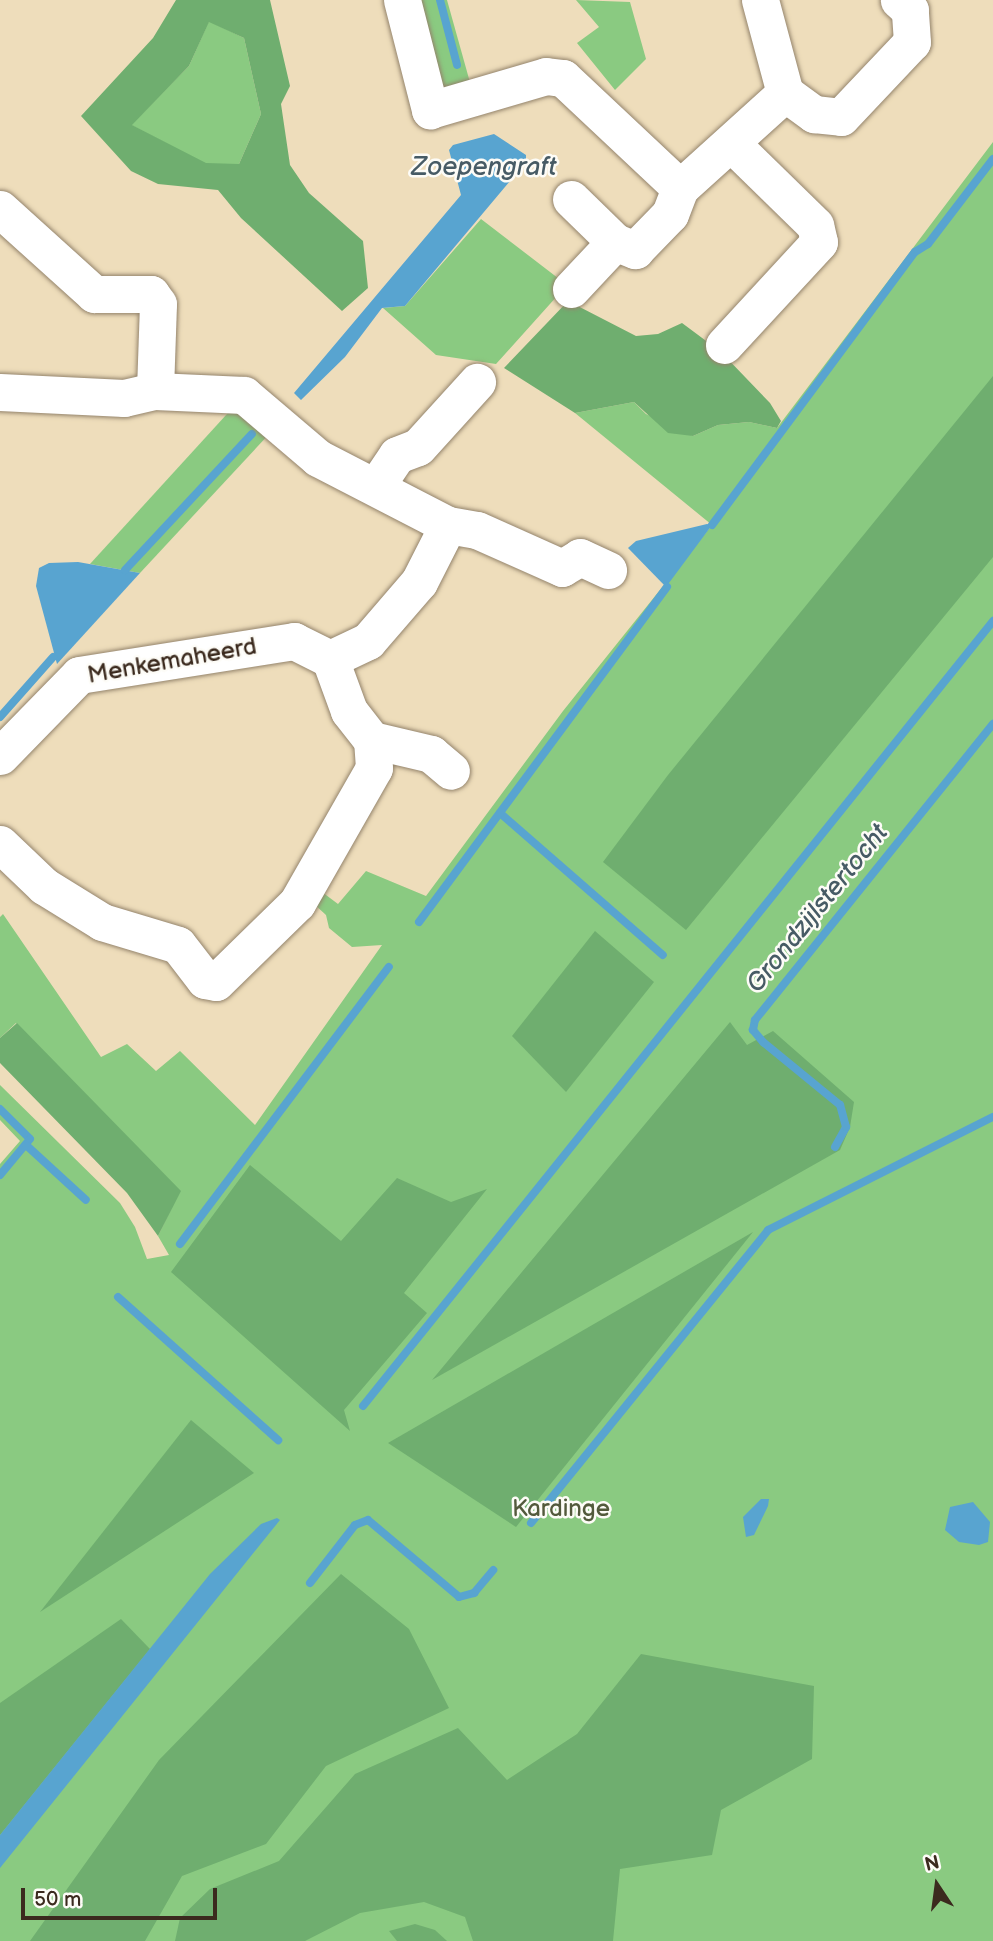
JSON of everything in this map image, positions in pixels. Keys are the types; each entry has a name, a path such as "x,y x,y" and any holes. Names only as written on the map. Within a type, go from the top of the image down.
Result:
{"street":[{"path":"402,0 430,110 546,76 563,78 680,188"},
{"path":"760,0 785,93 814,114 841,117 912,42 910,3"},
{"path":"570,198 615,242 635,250 670,214 680,188 732,144 785,93"},
{"path":"724,345 819,243 815,225 732,144"},
{"path":"0,209 94,294 152,294 158,304 155,391"},
{"path":"571,289 615,242"},
{"path":"376,486 397,455 418,447 477,382"},
{"path":"0,392 124,398 155,391 244,395 262,407 318,457 448,525 477,530 562,568 580,557 608,570"},
{"path":"0,844 44,886 102,922 178,945 205,980 216,982 297,903 374,768 372,740 349,712 330,659 368,640 419,582 448,525"},
{"name":"Menkemaheerd","path":"0,756 79,675 294,641 330,659"},
{"path":"372,740 431,754 451,771"}],"green space":[{"path":"176,0 270,0 290,86 281,104 290,165 309,193 363,241 368,288 342,311 241,218 218,190 158,184 131,171 81,116 153,38","holes":["209,22 244,38 261,114 239,164 206,163 132,125 189,66"]},
{"path":"412,0 447,0 471,86 441,88"},
{"path":"576,0 630,2 646,59 615,90 577,43 599,27"},
{"path":"209,21 244,38 261,114 239,164 206,164 131,125 189,66"},
{"name":"Kardinge","path":"993,142 993,1941 0,1941 0,1164 20,1141 0,1120 0,1085 120,1203 135,1227 147,1259 169,1255 158,1236 180,1191 16,1023 0,1038 0,917 3,914 101,1057 127,1044 156,1071 180,1051 255,1125 382,945 352,947 329,928 326,915 314,904 322,892 338,904 366,871 426,896 563,711 712,525 575,413 634,402 646,414 693,436 718,425 749,422 777,428"},
{"path":"481,219 567,285 496,364 436,355 383,308 405,306"},
{"path":"568,301 636,336 658,334 682,323 721,352 770,403 781,421 777,428 749,422 718,425 693,436 668,433 634,402 575,413 504,368"},
{"path":"993,376 993,557 686,930 603,862 668,775"},
{"path":"237,403 271,432 140,573 90,564"},
{"path":"595,931 654,982 566,1092 512,1036"},
{"path":"730,1022 747,1045 773,1031 854,1102 850,1127 840,1150 432,1380"},
{"path":"17,1023 181,1191 158,1236 127,1193 0,1063 0,1038"},
{"path":"250,1165 341,1241 397,1178 451,1202 487,1189 404,1293 427,1313 344,1410 350,1431 171,1272"},
{"path":"753,1232 516,1527 388,1443"},
{"path":"191,1420 254,1473 40,1612"},
{"path":"341,1574 409,1629 449,1708 326,1766 266,1844 182,1876 145,1941 30,1941 159,1760"},
{"path":"121,1619 150,1649 0,1835 0,1703"},
{"path":"641,1654 814,1686 812,1759 721,1810 712,1855 620,1869 613,1941 473,1941 465,1917 424,1902 360,1913 305,1941 175,1941 180,1918 210,1889 279,1861 355,1774 458,1728 507,1780 577,1734"},
{"path":"415,1924 435,1930 447,1941 397,1941 389,1931"}],"water":[{"name":"Zoepengraft","path":"494,134 526,155 526,162 405,306 382,308 345,357 301,400 294,393 461,195 449,150 453,145"},
{"path":"712,525 666,587 628,548 636,541"},
{"path":"78,562 140,573 57,664 36,586 39,568 49,563"},
{"path":"761,1499 769,1499 768,1506 754,1535 746,1537 743,1517"},
{"path":"973,1502 990,1522 988,1542 979,1545 959,1542 945,1530 950,1507"},
{"path":"277,1518 280,1520 0,1868 0,1835 210,1574 261,1524"}],"waterway":[{"name":"Zoepengraft","path":"440,0 457,65"},
{"path":"712,525 915,252 928,244 993,159"},
{"name":"Zoepengraft","path":"125,570 252,434"},
{"path":"419,922 667,587"},
{"path":"363,1406 993,621"},
{"name":"Zoepengraft","path":"0,717 53,657"},
{"name":"Grondzijlstertocht","path":"835,1147 846,1127 840,1105 763,1042 753,1030 755,1020 993,724"},
{"path":"500,813 663,955"},
{"path":"180,1244 389,967"},
{"path":"0,1109 30,1139 0,1175"},
{"path":"531,1523 768,1230 993,1117"},
{"path":"26,1145 86,1200"},
{"path":"118,1297 278,1440"},
{"path":"310,1583 355,1525 368,1520 459,1597 474,1593 493,1570"}]}
